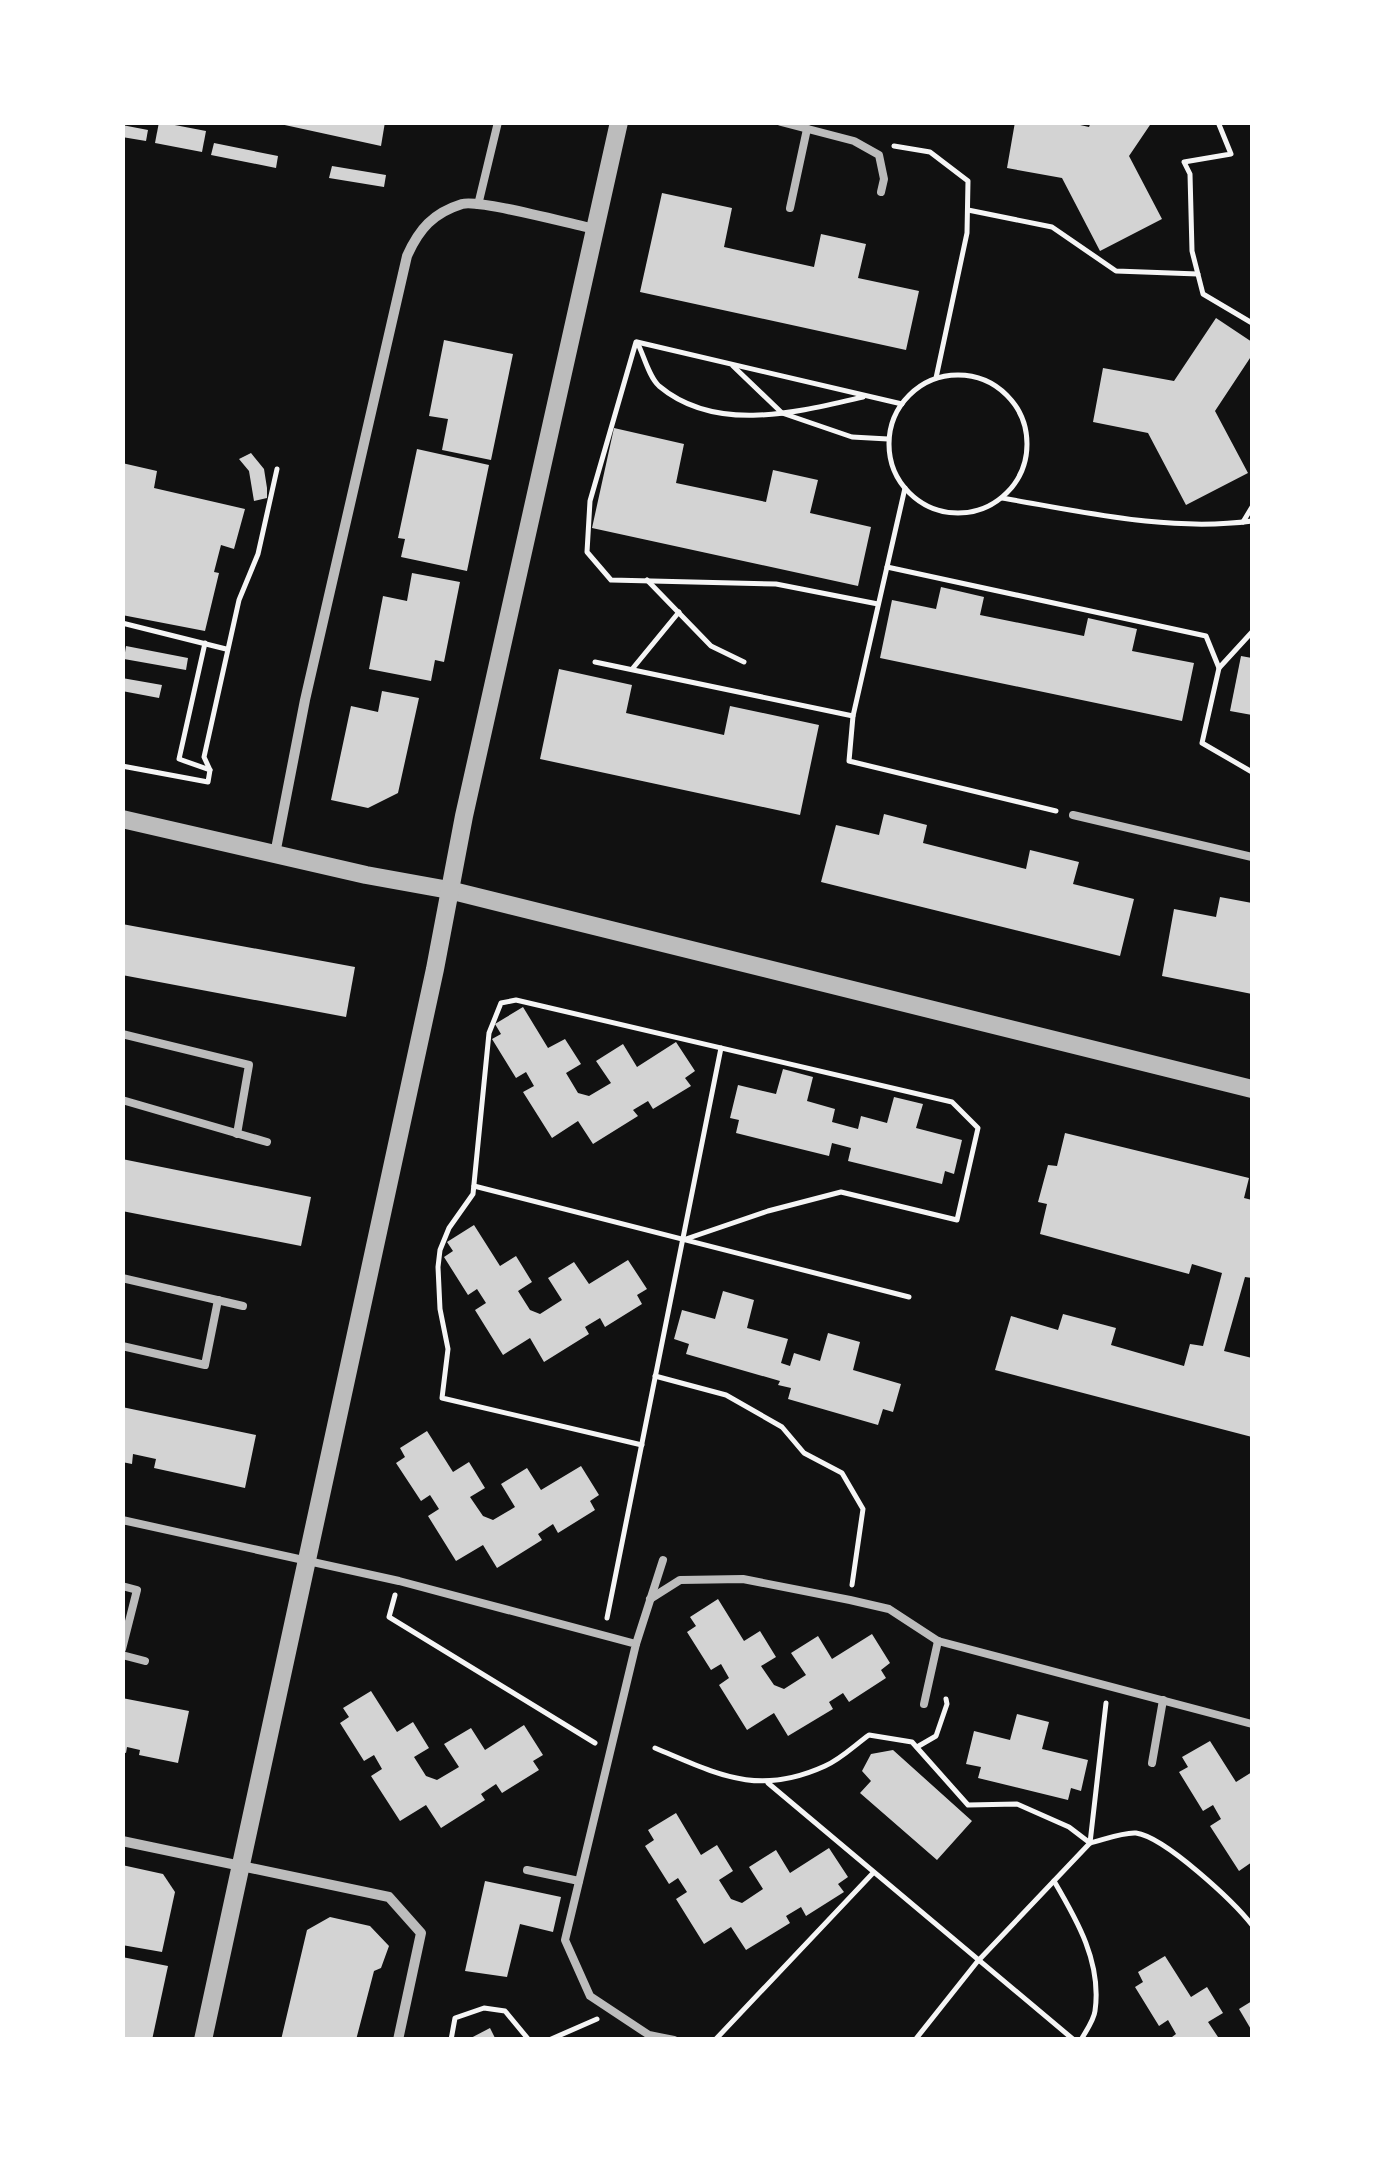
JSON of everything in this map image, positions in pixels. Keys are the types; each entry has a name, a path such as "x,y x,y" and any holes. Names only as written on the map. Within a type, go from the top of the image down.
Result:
{"street":[{"path":"203,2040 309,1560 449,890 619,122"},
{"path":"276,854 305,700 408,256 418,232 430,220 466,202 594,230"},
{"path":"122,818 449,890 1252,1089"},
{"path":"122,1841 389,1897 420,1933 398,2040"}],"lane":[{"path":"478,205 498,122"},
{"path":"780,122 854,140 879,155 884,180 881,192"},
{"path":"790,208 807,129"},
{"path":"1073,815 1252,857"},
{"path":"122,1034 249,1065 237,1134"},
{"path":"122,1100 267,1142"},
{"path":"122,1278 243,1306"},
{"path":"122,1346 205,1365 218,1300"},
{"path":"122,1520 399,1580 636,1644"},
{"path":"662,1560 636,1644 565,1940 590,1996 649,2035 674,2040"},
{"path":"650,1599 680,1580 744,1579 850,1600 889,1609 938,1642 1252,1724"},
{"path":"122,1586 136,1590 122,1652 145,1661"},
{"path":"924,1704 938,1642"},
{"path":"1152,1763 1162,1700"},
{"path":"528,1870 579,1882"}],"path":[{"path":"1218,122 1231,154 1184,162 1190,174 1192,252 1203,294 1252,323"},
{"path":"842,138 930,152 968,181 968,233 936,378"},
{"path":"968,210 1052,227 1116,271 1198,274"},
{"path":"636,342 902,404"},
{"path":"636,342 657,384 697,407 748,416 869,396"},
{"path":"636,342 590,501 587,552 611,580 776,584 878,604"},
{"path":"731,364 782,413 852,437 888,439"},
{"path":"968,375 990,382 1009,396 1022,415 1028,438 1026,460 1018,481 1002,498 982,510 960,514 936,510 916,500 890,462 888,439 893,417 902,404 924,383 936,378 968,375"},
{"path":"122,766 208,782 210,770 204,757 227,650 239,600 258,554 277,470"},
{"path":"905,488 853,716 849,761 1073,815"},
{"path":"1002,498 1145,522 1220,525 1252,521"},
{"path":"1242,522 1252,507"},
{"path":"887,567 1206,636 1219,668"},
{"path":"647,580 710,646 744,662"},
{"path":"632,670 679,612"},
{"path":"122,623 227,650"},
{"path":"1252,632 1219,668 1202,743 1252,772"},
{"path":"204,643 180,760 210,770"},
{"path":"595,662 853,716"},
{"path":"642,1445 442,1398 448,1348 440,1309 440,1250 474,1194 489,1033 502,1003 516,1000 952,1102 978,1128 957,1220 841,1192 768,1211 683,1240"},
{"path":"603,1636 721,1048"},
{"path":"474,1186 909,1296"},
{"path":"656,1376 726,1395 782,1427 804,1453 842,1474 863,1510 850,1600"},
{"path":"399,1580 389,1617 610,1752"},
{"path":"915,2040 977,1962 1090,1842 1108,1685"},
{"path":"655,1748 723,1776 768,1783 826,1766 869,1735 912,1742 968,1804 1018,1804 1069,1827 1090,1842 1136,1833 1170,1850 1232,1900 1252,1926"},
{"path":"768,1783 977,1962 1077,2040 1096,2014 1094,1967 1078,1923 1054,1881"},
{"path":"714,2040 873,1873"},
{"path":"450,2040 455,2018 484,2008 505,2011 529,2040"},
{"path":"549,2040 614,2012"}],"building":[{"path":"159,122 206,131 202,152 155,143"},
{"path":"271,122 385,122 381,146"},
{"path":"1015,122 1067,122 1089,127 1091,122 1152,122 1129,156 1162,219 1100,251 1062,178 1007,168"},
{"path":"122,125 148,130 146,141 122,137"},
{"path":"214,143 278,156 276,168 211,155"},
{"path":"332,166 386,175 384,187 329,178"},
{"path":"662,193 732,208 724,247 814,267 821,234 866,244 858,278 919,291 906,350 640,292"},
{"path":"1216,318 1252,342 1252,355 1215,411 1248,473 1186,505 1148,433 1093,422 1103,368 1174,381"},
{"path":"444,340 513,354 491,460 442,450 448,419 429,416"},
{"path":"614,428 684,444 676,483 766,502 773,470 818,480 810,513 871,527 858,586 592,528"},
{"path":"417,449 489,465 467,571 401,557 405,539 398,538"},
{"path":"251,453 264,469 267,488 267,498 254,501 249,471 239,459"},
{"path":"122,463 157,471 154,488 245,509 234,549 221,545 214,572 219,573 205,631 122,615"},
{"path":"412,573 460,582 444,662 435,660 431,681 369,669 383,596 407,601"},
{"path":"941,587 984,597 980,615 1084,636 1088,618 1137,629 1132,651 1194,663 1182,721 880,658 892,600 936,609"},
{"path":"126,646 188,658 186,670 124,659"},
{"path":"1241,656 1252,658 1252,715 1230,711"},
{"path":"559,669 632,685 626,713 724,735 730,706 819,725 800,815 540,759"},
{"path":"122,678 162,685 159,698 122,691"},
{"path":"382,691 419,698 398,793 368,808 331,800 351,706 378,712"},
{"path":"884,814 927,825 923,843 1026,869 1030,850 1079,862 1073,884 1134,899 1120,956 821,882 836,825 879,835"},
{"path":"1220,897 1252,903 1252,994 1162,976 1174,909 1216,917"},
{"path":"122,924 355,967 346,1017 122,975"},
{"path":"523,1007 548,1048 565,1039 581,1064 566,1073 578,1093 589,1096 611,1083 596,1061 623,1044 637,1067 676,1042 695,1071 685,1078 691,1086 653,1109 648,1101 633,1110 638,1116 593,1144 578,1121 552,1138 523,1092 534,1086 526,1072 516,1078 492,1039 501,1034 495,1024"},
{"path":"783,1069 813,1077 807,1101 835,1109 832,1122 858,1129 861,1116 887,1123 894,1097 923,1104 916,1128 962,1140 954,1174 945,1171 942,1184 848,1161 851,1148 832,1143 829,1156 736,1133 739,1120 730,1118 738,1085 776,1094"},
{"path":"1065,1133 1249,1178 1244,1198 1252,1200 1252,1278 1245,1277 1224,1351 1252,1358 1252,1437 995,1370 1011,1316 1058,1330 1063,1314 1116,1328 1111,1345 1184,1366 1190,1344 1203,1346 1222,1273 1192,1264 1189,1274 1040,1234 1047,1204 1038,1202 1048,1165 1057,1166"},
{"path":"122,1159 311,1197 301,1246 122,1211"},
{"path":"474,1225 500,1266 516,1256 532,1282 518,1291 530,1310 540,1314 562,1300 548,1278 574,1262 589,1284 628,1260 647,1289 637,1295 642,1304 605,1327 600,1318 585,1327 589,1334 544,1362 530,1338 503,1355 475,1310 486,1303 477,1289 468,1295 444,1257 453,1251 447,1242"},
{"path":"723,1291 754,1300 747,1328 788,1339 781,1363 790,1366 794,1353 820,1361 828,1333 860,1342 853,1370 901,1384 893,1412 883,1409 878,1425 788,1399 791,1388 778,1385 780,1381 686,1354 689,1344 674,1339 682,1310 715,1319"},
{"path":"122,1407 256,1435 245,1488 154,1468 156,1459 133,1454 132,1464 122,1462"},
{"path":"427,1431 453,1472 469,1462 485,1488 470,1497 483,1516 493,1520 515,1507 501,1484 527,1468 541,1490 581,1466 599,1495 590,1501 595,1510 558,1533 553,1524 538,1534 542,1540 497,1568 483,1545 456,1561 428,1516 439,1509 430,1495 421,1501 396,1463 405,1457 400,1448"},
{"path":"718,1599 744,1641 760,1631 776,1657 761,1666 774,1685 784,1689 806,1675 791,1653 818,1636 832,1659 872,1634 890,1663 881,1670 886,1678 849,1702 843,1693 829,1702 833,1709 788,1736 774,1713 747,1730 719,1685 729,1678 721,1664 711,1670 687,1632 696,1626 690,1617"},
{"path":"371,1691 397,1732 413,1722 429,1748 414,1757 426,1776 437,1780 459,1767 444,1744 471,1728 485,1750 524,1725 543,1755 533,1761 539,1770 502,1793 496,1784 481,1794 485,1800 441,1828 426,1805 400,1821 371,1776 382,1769 374,1755 364,1761 340,1723 349,1717 343,1708"},
{"path":"122,1698 189,1711 178,1763 139,1755 140,1750 127,1747 126,1753 122,1752"},
{"path":"1017,1714 1049,1722 1042,1749 1088,1760 1081,1791 1071,1788 1068,1800 978,1778 981,1767 966,1764 974,1731 1010,1740"},
{"path":"1210,1741 1236,1782 1252,1772 1252,1862 1239,1871 1210,1826 1221,1819 1213,1805 1203,1811 1179,1772 1188,1767 1182,1757"},
{"path":"893,1750 972,1821 937,1860 860,1793 871,1781 862,1771 871,1754"},
{"path":"676,1813 701,1855 717,1845 733,1871 719,1880 731,1899 742,1903 763,1889 749,1867 776,1850 790,1873 829,1848 848,1877 838,1884 844,1892 806,1916 801,1907 786,1916 790,1923 746,1950 731,1927 704,1944 676,1899 687,1892 678,1878 669,1884 645,1846 654,1840 648,1830"},
{"path":"122,1865 163,1874 175,1892 162,1952 122,1945"},
{"path":"485,1881 561,1897 553,1932 520,1924 507,1977 465,1971"},
{"path":"330,1917 370,1926 389,1946 381,1968 374,1971 356,2040 281,2040 307,1930"},
{"path":"1165,1956 1191,1997 1207,1987 1223,2013 1208,2022 1220,2040 1168,2040 1176,2034 1168,2020 1159,2026 1135,1987 1143,1982 1138,1972"},
{"path":"122,1957 168,1966 152,2040 122,2037"},
{"path":"1252,2001 1252,2031 1239,2009"},
{"path":"490,2028 496,2040 467,2040"}]}
